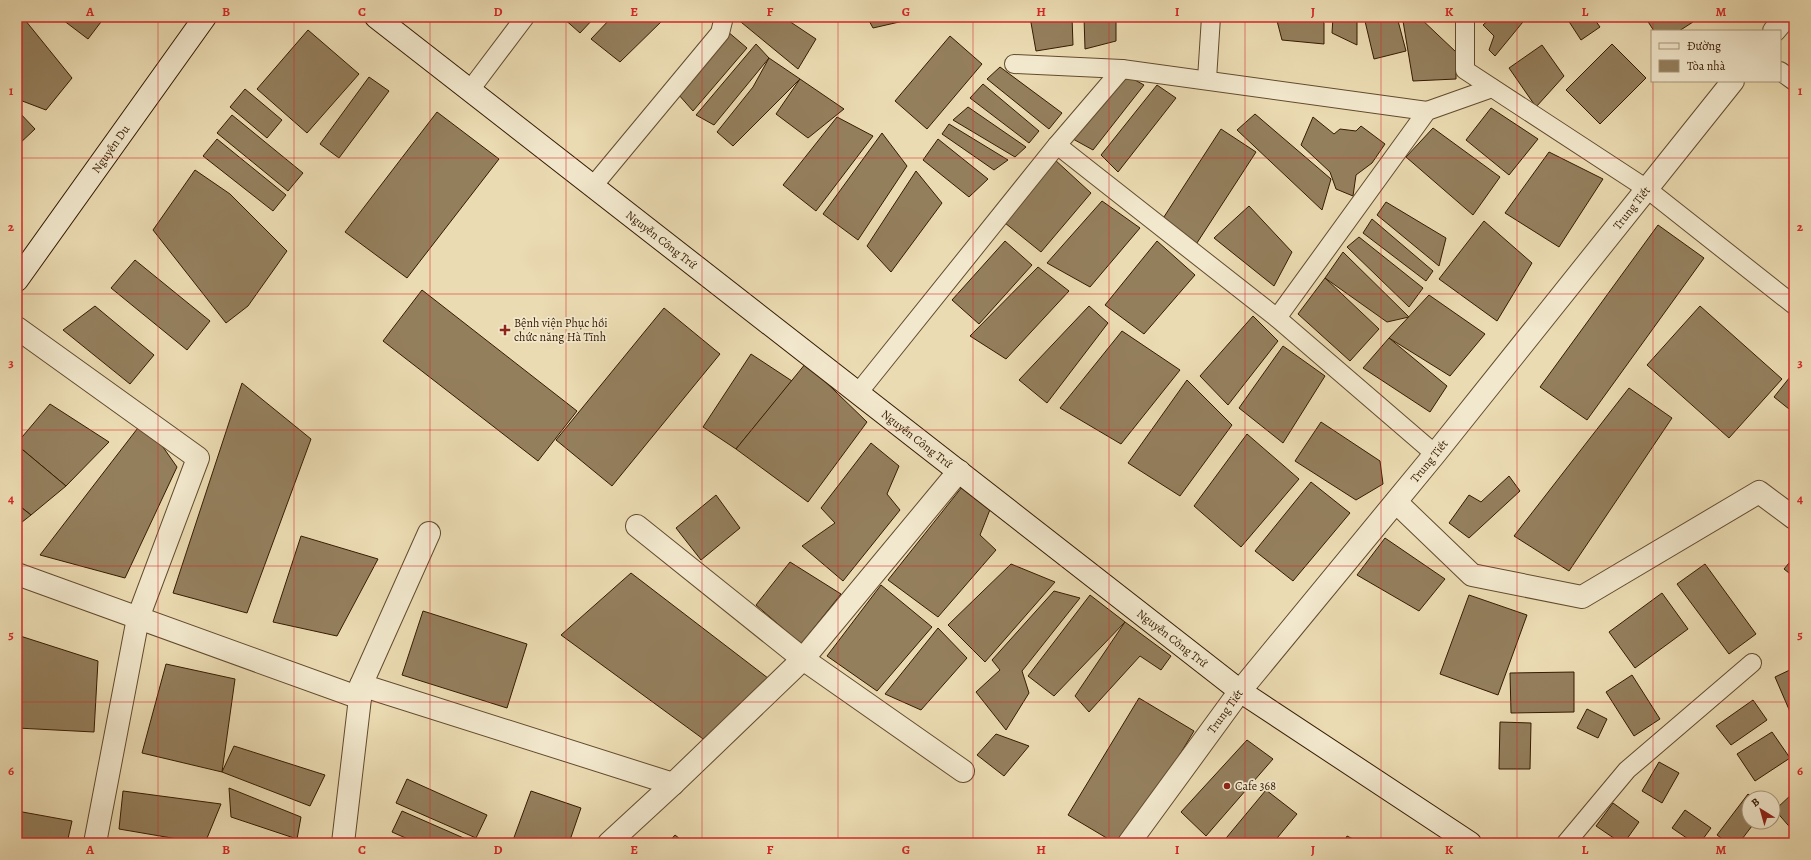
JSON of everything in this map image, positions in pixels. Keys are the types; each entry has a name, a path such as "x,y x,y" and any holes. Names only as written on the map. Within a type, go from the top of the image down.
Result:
{"street":[{"name":"Nguyễn Du","path":"17,280 205,17"},
{"name":"Nguyễn Công Trứ","path":"376,17 1240,691 1470,843"},
{"path":"1775,30 1786,17"},
{"name":"Trung Tiết","path":"1129,843 1240,691 1435,454 1733,82"},
{"path":"17,328 198,458 138,618 96,843"},
{"path":"609,843 673,784 803,659 958,471"},
{"path":"1396,502 1472,575 1582,598 1759,492 1794,518"},
{"path":"637,526 803,659 963,771"},
{"path":"343,843 360,692 429,533"},
{"path":"17,574 138,618 360,692 673,784"}],"lane":[{"path":"470,90 525,17"},
{"path":"593,186 720,33 724,17"},
{"path":"1206,79 1210,17"},
{"path":"1466,17 1465,70 1647,189 1794,305"},
{"path":"1014,64 1122,69 1206,79 1427,111 1492,88"},
{"path":"858,393 1057,145 1122,69"},
{"path":"1781,72 1794,81"},
{"path":"1277,318 1427,111"},
{"path":"1057,145 1277,318 1435,454"},
{"path":"1566,843 1627,770 1752,663"}],"building":[{"path":"59,17 102,17 104,18 88,39"},
{"path":"562,17 595,17 580,33"},
{"path":"612,17 666,17 620,62 591,39"},
{"path":"783,17 816,39 798,69 736,18"},
{"path":"867,17 921,17 873,28"},
{"path":"1030,17 1072,17 1073,45 1036,51"},
{"path":"1084,17 1116,17 1116,41 1085,49"},
{"path":"1232,17 1262,17 1262,18 1232,20"},
{"path":"1276,17 1319,17 1324,23 1324,44 1282,40"},
{"path":"1333,17 1357,17 1357,45 1332,33"},
{"path":"1364,17 1397,17 1406,51 1374,59"},
{"path":"1413,17 1419,17 1456,52 1456,79 1413,81 1403,21"},
{"path":"1492,17 1527,17 1495,56 1489,50 1494,36 1483,25"},
{"path":"1566,17 1593,17 1600,27 1581,40"},
{"path":"1645,17 1690,17 1693,22 1681,30 1653,30"},
{"path":"25,20 72,78 46,110 17,99 17,26"},
{"path":"308,30 359,74 307,133 257,89"},
{"path":"727,31 747,48 693,111 678,94"},
{"path":"950,36 982,64 927,129 895,101"},
{"path":"756,44 769,58 714,125 696,115"},
{"path":"1612,44 1646,78 1600,124 1566,90"},
{"path":"1542,45 1564,76 1536,107 1509,68"},
{"path":"769,58 800,79 733,146 717,132 753,87"},
{"path":"1000,67 1062,113 1049,129 987,79"},
{"path":"1126,75 1144,85 1093,150 1073,139"},
{"path":"369,77 389,91 339,158 320,144"},
{"path":"800,79 844,109 808,138 776,114"},
{"path":"983,84 1039,131 1029,143 970,98"},
{"path":"1157,85 1176,98 1118,172 1101,155"},
{"path":"245,89 282,120 267,138 230,107"},
{"path":"968,107 1026,147 1015,157 953,120"},
{"path":"1491,108 1538,139 1509,175 1466,140"},
{"path":"17,110 35,129 17,146"},
{"path":"437,112 499,159 407,278 345,232"},
{"path":"1255,114 1331,179 1322,210 1237,130"},
{"path":"232,115 303,173 288,191 217,133"},
{"path":"837,117 873,136 816,211 783,185"},
{"path":"1313,117 1334,134 1340,129 1356,131 1361,126 1385,144 1372,163 1356,175 1353,196 1336,189 1330,172 1301,145"},
{"path":"949,124 1008,160 994,170 942,134"},
{"path":"1433,128 1500,177 1473,215 1406,157"},
{"path":"1221,129 1256,152 1195,246 1160,223"},
{"path":"882,133 907,166 858,240 823,214"},
{"path":"217,139 286,195 273,211 203,156"},
{"path":"938,139 988,179 969,197 923,160"},
{"path":"1549,152 1603,179 1559,247 1505,213"},
{"path":"1054,159 1091,193 1041,252 1005,223"},
{"path":"195,170 230,194 287,251 248,306 226,323 153,230"},
{"path":"916,171 942,203 891,272 867,246"},
{"path":"1102,201 1140,228 1090,287 1047,263"},
{"path":"1386,202 1446,238 1439,266 1377,215"},
{"path":"1249,206 1292,252 1274,286 1214,238"},
{"path":"1372,219 1433,271 1426,281 1363,233"},
{"path":"1484,221 1532,263 1497,321 1439,279"},
{"path":"1658,225 1704,258 1587,420 1540,387"},
{"path":"1359,237 1423,288 1409,307 1347,247"},
{"path":"1005,241 1032,265 979,324 952,300"},
{"path":"1157,241 1195,275 1144,334 1105,305"},
{"path":"1343,252 1409,317 1387,322 1325,278"},
{"path":"135,260 210,321 187,350 111,288"},
{"path":"1038,267 1069,291 1006,359 970,336"},
{"path":"1325,278 1379,329 1350,361 1298,314"},
{"path":"422,290 577,411 538,461 383,341"},
{"path":"1429,295 1485,334 1450,376 1389,338"},
{"path":"95,306 154,355 130,384 63,330"},
{"path":"1089,306 1108,323 1047,403 1019,380"},
{"path":"1700,306 1782,379 1729,438 1647,365"},
{"path":"664,308 720,354 612,486 556,440"},
{"path":"1253,316 1278,341 1228,405 1200,376"},
{"path":"1122,331 1180,370 1121,444 1060,408"},
{"path":"1389,338 1447,386 1430,412 1363,368"},
{"path":"1283,346 1325,376 1283,443 1239,408"},
{"path":"751,354 792,381 736,449 703,427"},
{"path":"806,363 867,422 808,502 736,449"},
{"path":"1794,372 1794,413 1774,397"},
{"path":"1187,380 1232,425 1180,496 1128,463"},
{"path":"242,383 311,439 247,613 173,593"},
{"path":"1629,388 1672,418 1569,571 1514,536"},
{"path":"50,404 109,442 66,486 17,445 17,443"},
{"path":"144,420 177,467 125,578 40,555"},
{"path":"1321,422 1380,461 1383,484 1356,500 1295,461"},
{"path":"1247,434 1299,479 1241,547 1194,506"},
{"path":"871,443 899,466 887,494 900,510 843,581 802,546 835,523 821,508"},
{"path":"17,445 66,486 31,515 17,504"},
{"path":"1509,476 1520,491 1469,538 1449,523 1469,495 1481,502"},
{"path":"1311,482 1350,513 1293,581 1255,551"},
{"path":"962,487 991,507 980,535 996,550 938,617 888,580"},
{"path":"716,495 740,528 701,560 676,528"},
{"path":"17,504 31,515 17,526"},
{"path":"301,536 378,559 337,636 273,622"},
{"path":"1385,538 1445,579 1419,611 1357,575"},
{"path":"1794,557 1794,577 1784,569"},
{"path":"790,562 841,594 801,644 756,605"},
{"path":"1011,564 1055,582 985,662 948,625"},
{"path":"1705,564 1756,634 1729,654 1677,584"},
{"path":"631,573 777,685 721,752 561,635"},
{"path":"881,585 932,627 877,691 827,656"},
{"path":"1054,591 1080,598 1022,671 1029,693 1006,730 976,692 1000,670 992,660"},
{"path":"1662,593 1688,629 1635,668 1609,632"},
{"path":"1090,595 1125,622 1054,696 1028,676"},
{"path":"1469,595 1527,615 1498,695 1440,674"},
{"path":"423,611 527,644 507,708 402,675"},
{"path":"1125,622 1171,656 1161,670 1140,656 1089,712 1075,696"},
{"path":"938,628 967,658 921,710 885,694"},
{"path":"17,635 98,661 94,732 17,728"},
{"path":"166,664 235,679 222,772 142,753"},
{"path":"1794,668 1794,721 1775,677"},
{"path":"1574,672 1574,712 1511,713 1510,673"},
{"path":"1632,675 1660,719 1634,736 1606,692"},
{"path":"1139,698 1194,731 1126,843 1115,843 1068,815"},
{"path":"1753,700 1767,720 1731,745 1716,726"},
{"path":"1587,709 1607,719 1598,738 1577,728"},
{"path":"1500,722 1531,723 1530,769 1499,769"},
{"path":"1772,732 1790,758 1755,781 1737,754"},
{"path":"996,734 1029,746 1004,776 977,755"},
{"name":"Cafe 368","path":"1247,740 1273,759 1206,836 1181,812"},
{"path":"234,746 325,775 310,806 222,772"},
{"path":"1659,762 1679,773 1662,803 1642,791"},
{"path":"407,779 487,815 476,838 396,803"},
{"path":"229,788 301,817 297,839 231,817"},
{"path":"1266,790 1297,814 1273,843 1222,843"},
{"path":"123,791 221,804 205,843 201,843 119,829"},
{"path":"531,791 581,808 569,843 512,843"},
{"path":"1794,792 1794,832 1781,817 1781,804"},
{"path":"1613,803 1639,822 1624,843 1621,843 1596,826"},
{"path":"1741,803 1741,830 1749,830 1739,843 1728,843 1717,835"},
{"path":"1685,810 1711,828 1700,843 1694,843 1672,828"},
{"path":"17,811 72,821 67,843 17,843"},
{"path":"402,811 475,843 417,843 392,832"},
{"path":"675,835 685,843 668,843"},
{"path":"1347,836 1361,843 1344,843"}],"place":[{"name":"Bệnh viện Phục hồi chức năng Hà Tĩnh","path":"505,330"},
{"name":"Cafe 368","path":"1227,786"}]}
